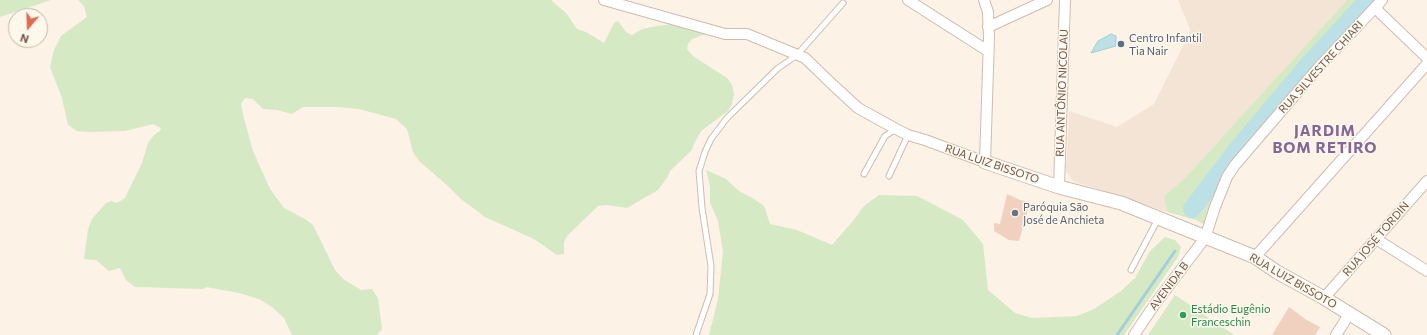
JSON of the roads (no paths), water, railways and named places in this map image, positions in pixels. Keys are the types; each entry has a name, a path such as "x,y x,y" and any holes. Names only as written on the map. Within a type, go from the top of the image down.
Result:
{"street":[{"name":"RUA LUIZ BISSOTO","path":"604,0 725,34 747,34 805,58 858,108 908,135 1059,187 1121,203 1255,257 1277,272 1350,313 1384,335"},
{"path":"908,0 988,51"},
{"path":"984,0 988,12 988,51 984,162"},
{"path":"988,27 1047,0"},
{"name":"RUA ANTÔNIO NICOLAU","path":"1059,187 1065,0"},
{"name":"RUA SILVESTRE CHIARI","path":"1205,238 1227,177 1235,165 1319,67 1382,0"},
{"path":"1375,8 1427,58"},
{"path":"1255,257 1427,64"},
{"name":"RUA JOSÉ TORDIN","path":"1324,298 1427,181"},
{"name":"AVENIDA B","path":"1134,335 1205,238"},
{"path":"1376,239 1427,271"},
{"path":"1336,335 1350,313"}],"lane":[{"path":"696,335 710,294 711,266 702,208 699,171 705,152 711,139 727,118 776,69 798,55 843,3"},
{"path":"864,174 885,136 896,129"},
{"path":"889,176 908,135"},
{"path":"1132,270 1159,218"}],"water":[{"path":"1111,34 1116,36 1116,46 1091,53 1098,41"}],"waterway":[{"path":"1192,209 1240,146 1309,64 1368,0"},
{"path":"1117,335 1175,251"}],"place":[{"name":"Centro Infantil Tia Nair","path":"1121,44"},
{"name":"Paróquia São José de Anchieta","path":"1015,213"},
{"name":"Estádio Eugênio Franceschin","path":"1183,315"}],"district":[{"name":"JARDIM BOM RETIRO","path":"1325,140"}]}
